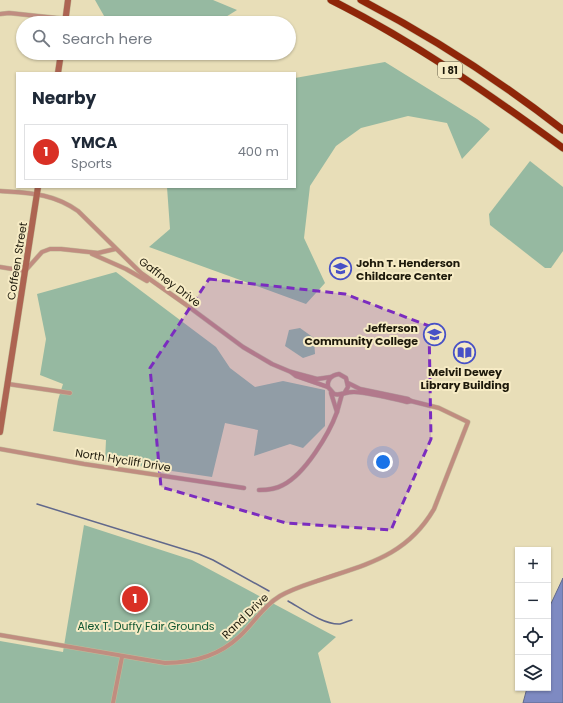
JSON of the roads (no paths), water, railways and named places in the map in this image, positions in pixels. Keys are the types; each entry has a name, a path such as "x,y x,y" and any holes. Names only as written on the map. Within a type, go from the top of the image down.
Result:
{"highway":[{"name":"I 81","path":"331,0 378,25 429,56 497,100 563,148"},
{"name":"I 81","path":"361,0 413,29 480,71 563,130"}],"main road":[{"path":"66,16 68,0"},
{"path":"58,72 60,60"},
{"name":"Coffeen Street","path":"0,432 24,271 38,190"}],"street":[{"path":"0,14 25,16"},
{"name":"Gaffney Drive","path":"0,191 38,190 68,204 78,211 141,273 156,285 186,304 243,347 272,364 291,372 317,379 331,377"},
{"path":"0,267 24,271 42,252 50,249 98,253 115,249"},
{"path":"86,252 126,269 156,285"},
{"name":"Gaffney Drive","path":"291,372 296,376 328,387"},
{"path":"337,412 328,387 328,381 331,377 336,375 341,375 346,378 348,383 360,390 408,399 410,401"},
{"path":"259,490 274,489 282,486 297,476 331,427 344,393 348,387 348,383"},
{"path":"8,384 70,393"},
{"path":"331,392 336,395 354,392 407,402 410,401"},
{"name":"Rand Drive","path":"0,635 122,657 165,663 178,663 201,659 218,652 235,640 264,608 280,596 294,589 388,556 401,548 427,521 434,509 468,422 434,406 410,401"},
{"name":"North Hycliff Drive","path":"0,449 84,464 244,488"},
{"path":"114,703 122,657"}],"water":[{"path":"563,578 563,703 523,703 526,691 551,691 551,604"}],"waterway":[{"path":"37,504 199,554 213,560 269,591"},
{"path":"288,601 313,616 327,622 340,624 352,620"}],"place":[{"name":"John T. Henderson Childcare Center","path":"341,269"},
{"name":"Jefferson Community College","path":"434,334"},
{"name":"Melvil Dewey Library Building","path":"465,352"},
{"name":"YMCA","path":"135,599"}],"park label":[{"name":"Alex T. Duffy Fair Grounds","path":"146,626"}]}
